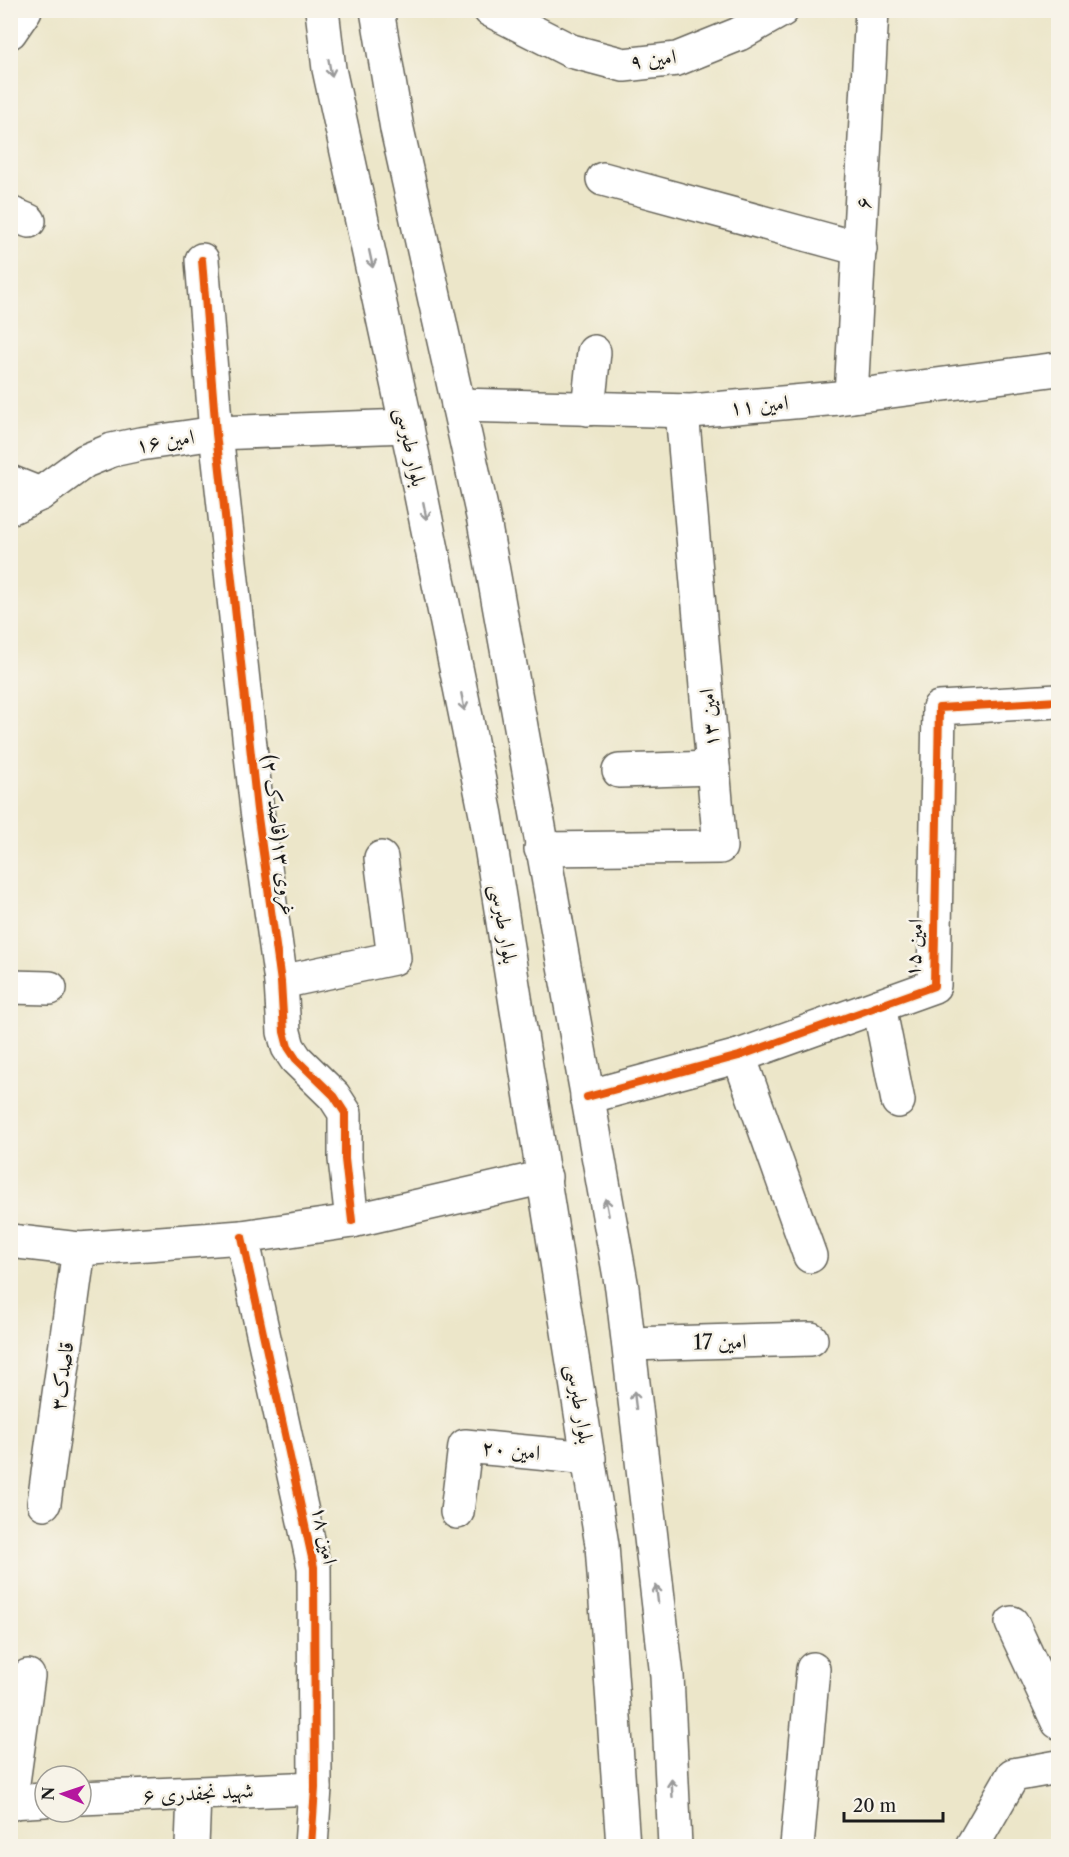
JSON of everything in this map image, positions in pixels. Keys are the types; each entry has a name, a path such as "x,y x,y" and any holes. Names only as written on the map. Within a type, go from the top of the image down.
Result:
{"street":[{"path":"10,32 25,10"},
{"name":"بلوار طبرسی","path":"322,10 329,69 407,426 486,815 602,1545 623,1846"},
{"path":"377,10 397,129 484,521 541,849 622,1288 667,1676 675,1846"},
{"name":"امین ۹","path":"490,10 571,51 624,64 677,59 739,34 782,10"},
{"name":"۶","path":"852,396 872,10"},
{"path":"603,180 861,249"},
{"name":"غروی ۱۳(قاصدک ۲)","path":"202,260 216,433 257,810 281,982 284,1032 288,1047 296,1059 334,1096 345,1113 345,1159 352,1221"},
{"path":"588,409 594,352"},
{"name":"امین ۱۱","path":"458,405 682,411 1058,376"},
{"name":"امین ۱۳","path":"541,849 720,847 682,411"},
{"name":"امین ۱۶","path":"10,508 25,488 112,450 216,433 407,426"},
{"name":"امین ۱۵","path":"587,1097 739,1056 934,986 939,708 1059,701"},
{"path":"619,771 713,768"},
{"path":"281,982 394,958 381,858"},
{"path":"10,987 50,988"},
{"path":"879,1006 898,1101"},
{"path":"739,1056 810,1256"},
{"path":"10,1241 79,1249 242,1237 352,1221 545,1177"},
{"name":"امین ۱۸","path":"242,1237 314,1567 315,1788 310,1846"},
{"name":"قاصدک۳","path":"44,1503 79,1249"},
{"name":"امین 17","path":"629,1344 811,1339"},
{"name":"امین ۲۰","path":"457,1512 465,1446 589,1458"},
{"path":"602,1545 651,1539"},
{"path":"1012,1623 1059,1722"},
{"path":"797,1846 813,1669"},
{"path":"28,1676 11,1802 33,1801"},
{"path":"972,1846 1013,1775 1059,1767"},
{"name":"شهید نجفدری ۶","path":"93,1798 315,1788"},
{"path":"192,1846 194,1794"}],"cycle path":[{"path":"202,260 216,433 257,810 281,982 284,1032 288,1047 296,1059 334,1096 345,1113 345,1159 352,1221"},
{"path":"587,1097 739,1056 934,986 939,708 1058,701"},
{"path":"242,1237 314,1567 315,1788 311,1846"}]}
